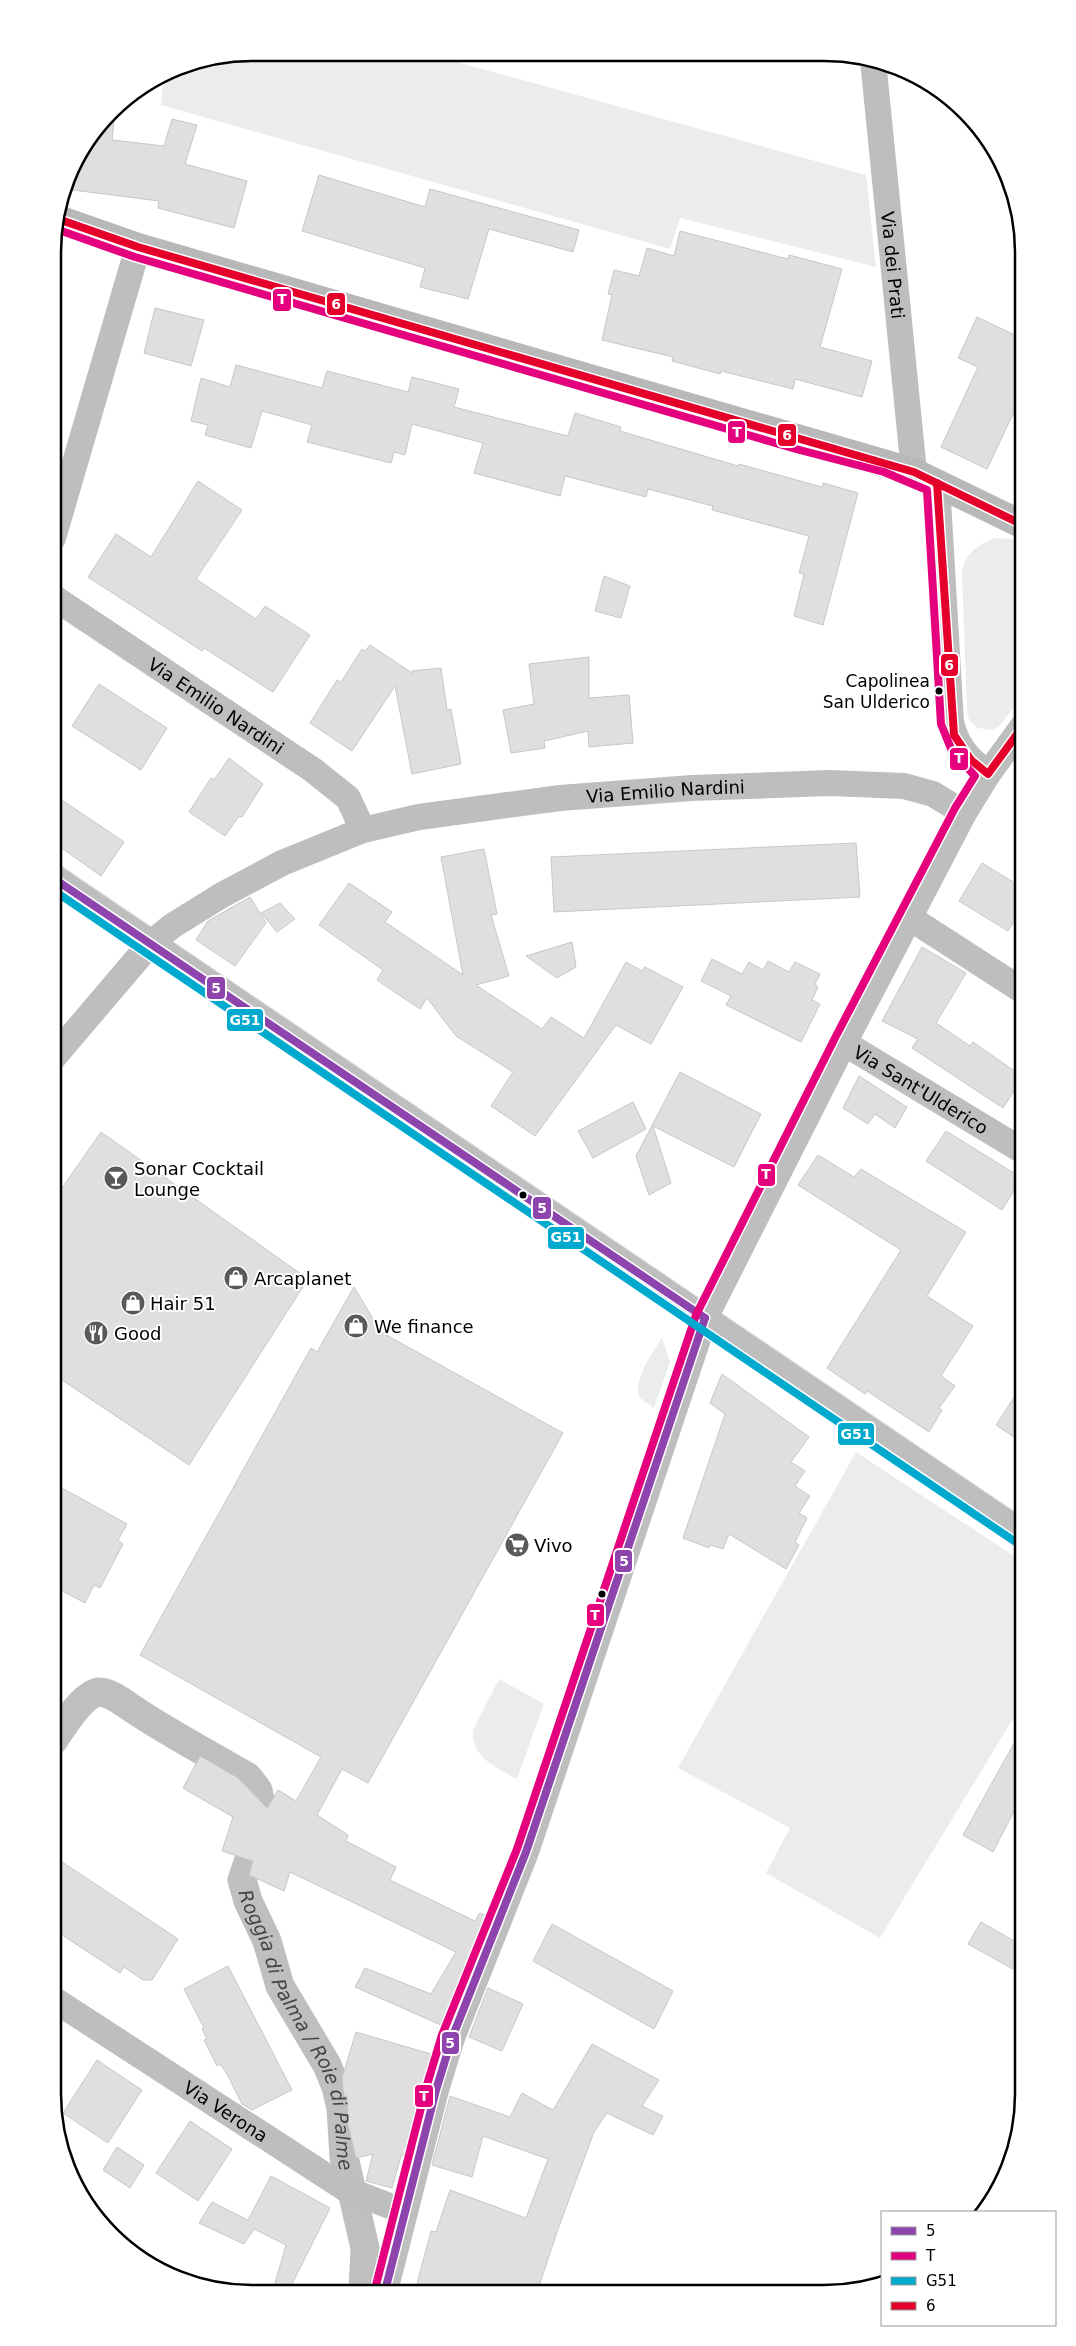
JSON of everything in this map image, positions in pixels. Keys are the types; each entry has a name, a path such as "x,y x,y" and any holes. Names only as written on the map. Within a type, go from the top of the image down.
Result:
{"main road":[{"path":"61,883 1015,1530"}],"street":[{"name":"Via dei Prati","path":"874,68 925,477"},
{"path":"64,221 138,247 925,477 1015,521"},
{"path":"61,511 138,247"},
{"path":"925,477 951,722 960,748 988,774"},
{"name":"Via Emilio Nardini","path":"61,601 313,770 348,798 363,830"},
{"name":"Via Sant'Ulderico","path":"704,1318 964,813 988,774 1015,737"},
{"name":"Via Emilio Nardini","path":"61,1049 150,944 196,910 282,863 363,830 419,817 560,798 656,790 810,784 904,786 933,794 964,813"},
{"path":"910,918 1015,985"},
{"name":"Via Sant'Ulderico","path":"844,1043 1015,1146"},
{"path":"387,2285 436,2090 452,2038 526,1852 704,1318"},
{"name":"Via Verona","path":"61,2005 356,2194 405,2212"}],"shaded area":[{"path":"252,61 453,61 866,175 876,267 680,218 670,249 161,105 163,84 191,71 227,63"},
{"path":"995,538 1015,541 1015,706 1000,725 992,730 978,728 969,720 967,711 962,572 969,555 983,544"},
{"path":"662,1338 670,1362 654,1408 640,1398 638,1384 644,1367"},
{"path":"856,1452 1015,1557 1015,1715 880,1938 766,1873 790,1828 678,1768"},
{"path":"499,1679 544,1704 517,1779 486,1760 476,1748 473,1739 473,1730"}],"building":[{"path":"172,119 197,125 185,164 247,181 234,228 158,208 159,201 73,190 81,168 93,146 114,121 112,140 164,146"},
{"path":"319,175 425,207 430,189 579,230 573,252 489,229 468,299 420,287 425,268 302,231"},
{"path":"680,231 788,259 789,255 842,269 820,347 872,361 862,397 795,379 793,389 721,371 720,374 672,361 673,357 602,340 612,295 608,294 614,270 639,276 647,248 674,256"},
{"path":"155,308 204,320 191,366 144,353"},
{"path":"977,317 1015,335 1015,410 987,469 941,447 978,367 958,358"},
{"path":"236,365 322,388 327,371 408,392 412,377 459,389 454,407 568,436 575,413 621,427 620,431 738,466 739,464 822,487 823,483 858,493 823,625 794,616 804,574 799,573 809,536 712,510 713,506 648,489 646,497 565,476 560,496 474,473 483,443 412,424 405,455 394,452 391,463 307,442 312,425 262,411 251,448 205,435 208,425 191,421 201,378 230,387"},
{"path":"198,481 242,510 196,579 256,619 265,606 310,635 273,692 204,648 202,651 88,577 116,534 151,557"},
{"path":"604,576 630,586 621,618 595,611"},
{"path":"370,645 412,673 412,671 441,668 447,710 451,709 461,764 412,774 395,686 352,751 310,723 337,680 341,682 362,649 365,651"},
{"path":"589,657 589,698 629,695 633,743 589,747 588,731 544,741 545,748 511,753 503,710 534,704 529,664"},
{"path":"99,684 167,728 141,770 72,726"},
{"path":"229,758 263,784 242,817 239,816 225,836 189,812 211,778 214,780"},
{"path":"61,799 124,842 101,876 61,848"},
{"path":"856,843 860,897 554,912 551,857"},
{"path":"484,849 497,914 491,915 509,976 476,985 542,1029 551,1017 584,1038 626,962 642,971 645,967 683,987 651,1044 616,1025 535,1136 491,1106 513,1072 456,1036 427,998 420,1009 377,980 383,970 319,925 349,883 392,912 385,922 463,975 441,857"},
{"path":"982,863 1015,883 1015,920 1008,931 959,901"},
{"path":"250,897 266,923 235,966 196,940 208,921"},
{"path":"280,903 295,919 277,932 261,913"},
{"path":"572,942 576,967 557,978 526,956"},
{"path":"922,947 966,973 936,1023 970,1046 973,1042 1015,1071 1015,1089 1003,1108 912,1048 918,1039 882,1021"},
{"path":"712,959 742,974 749,962 763,970 768,961 789,972 795,962 820,974 815,984 818,987 812,1000 820,1004 801,1042 726,1005 731,996 701,981"},
{"path":"680,1072 761,1114 734,1167 653,1126 671,1183 649,1195 636,1156"},
{"path":"859,1076 907,1107 895,1128 875,1114 868,1124 843,1108"},
{"path":"633,1102 646,1129 593,1158 578,1131"},
{"path":"946,1131 1015,1174 1015,1189 1002,1210 926,1161"},
{"path":"101,1132 308,1279 189,1465 61,1379 61,1190"},
{"path":"818,1155 854,1177 861,1169 966,1232 927,1296 973,1326 941,1376 955,1386 939,1408 942,1410 929,1432 867,1391 865,1394 827,1368 901,1250 798,1185"},
{"path":"354,1287 381,1332 563,1433 368,1783 342,1769 317,1815 348,1835 346,1841 396,1867 390,1880 475,1921 480,1913 485,1915 441,2025 355,1987 365,1968 431,1994 456,1952 290,1872 284,1891 249,1875 253,1861 222,1851 233,1817 183,1788 200,1756 238,1778 267,1808 278,1790 296,1801 321,1757 140,1655 311,1348 317,1352"},
{"path":"722,1374 809,1437 791,1462 805,1471 795,1486 810,1496 799,1513 807,1518 795,1542 799,1545 786,1569 729,1534 723,1549 710,1545 709,1548 683,1538 725,1414 710,1403"},
{"path":"1015,1396 1015,1438 996,1425"},
{"path":"61,1487 127,1524 118,1540 123,1544 100,1588 94,1585 85,1603 61,1590"},
{"path":"1015,1741 1015,1809 993,1852 963,1835"},
{"path":"61,1861 178,1939 152,1980 143,1980 124,1967 120,1973 61,1934"},
{"path":"981,1922 1015,1941 1015,1966 1013,1969 968,1944"},
{"path":"552,1924 673,1991 654,2029 533,1961"},
{"path":"228,1966 292,2090 252,2110 242,2104 227,2074 220,2064 217,2066 204,2040 207,2039 202,2029 204,2028 184,1989"},
{"path":"488,1988 523,2004 502,2051 469,2037"},
{"path":"356,2032 431,2054 404,2156 401,2156 392,2188 366,2181 373,2154 356,2158 348,2124 347,2096 344,2096 342,2078"},
{"path":"592,2044 659,2080 642,2106 663,2116 653,2135 607,2113 594,2132 539,2285 417,2285 431,2231 436,2232 450,2190 526,2218 548,2159 483,2136 472,2177 432,2165 450,2096 510,2117 522,2093 553,2110"},
{"path":"97,2060 142,2090 108,2143 63,2113"},
{"path":"190,2121 232,2149 198,2201 156,2173"},
{"path":"117,2147 144,2165 130,2188 103,2170"},
{"path":"271,2176 330,2208 292,2285 274,2285 286,2245 254,2229 244,2244 199,2223 212,2202 248,2220"}],"waterway":[{"name":"Roggia di Palma / Roie di Palme","path":"61,1730 86,1699 93,1694 103,1692 117,1698 161,1727 248,1777 258,1790 262,1810 256,1839 242,1880 248,1901 267,1941 280,1986 327,2065 336,2087 341,2108 344,2157 365,2248 363,2285"}],"transit line":[{"name":"6","path":"64,221 138,247 914,472 1015,521"},
{"name":"T","path":"63,231 135,257 796,449 884,472 927,490 941,724 952,751 975,776 955,808 835,1038 696,1315 517,1849 442,2035 426,2088 376,2285"},
{"name":"6","path":"937,483 954,735 971,760 988,774 1015,737"},
{"name":"5","path":"61,883 705,1318"},
{"name":"G51","path":"61,895 1015,1542"},
{"name":"5","path":"387,2285 436,2090 452,2038 526,1852 705,1318"}],"place":[{"name":"Capolinea San Ulderico","path":"939,691"},
{"name":"Sonar Cocktail Lounge","path":"116,1178"},
{"name":"Arcaplanet","path":"236,1278"},
{"name":"Hair 51","path":"133,1303"},
{"name":"We finance","path":"356,1326"},
{"name":"Good","path":"96,1333"},
{"name":"Vivo","path":"517,1545"}]}
